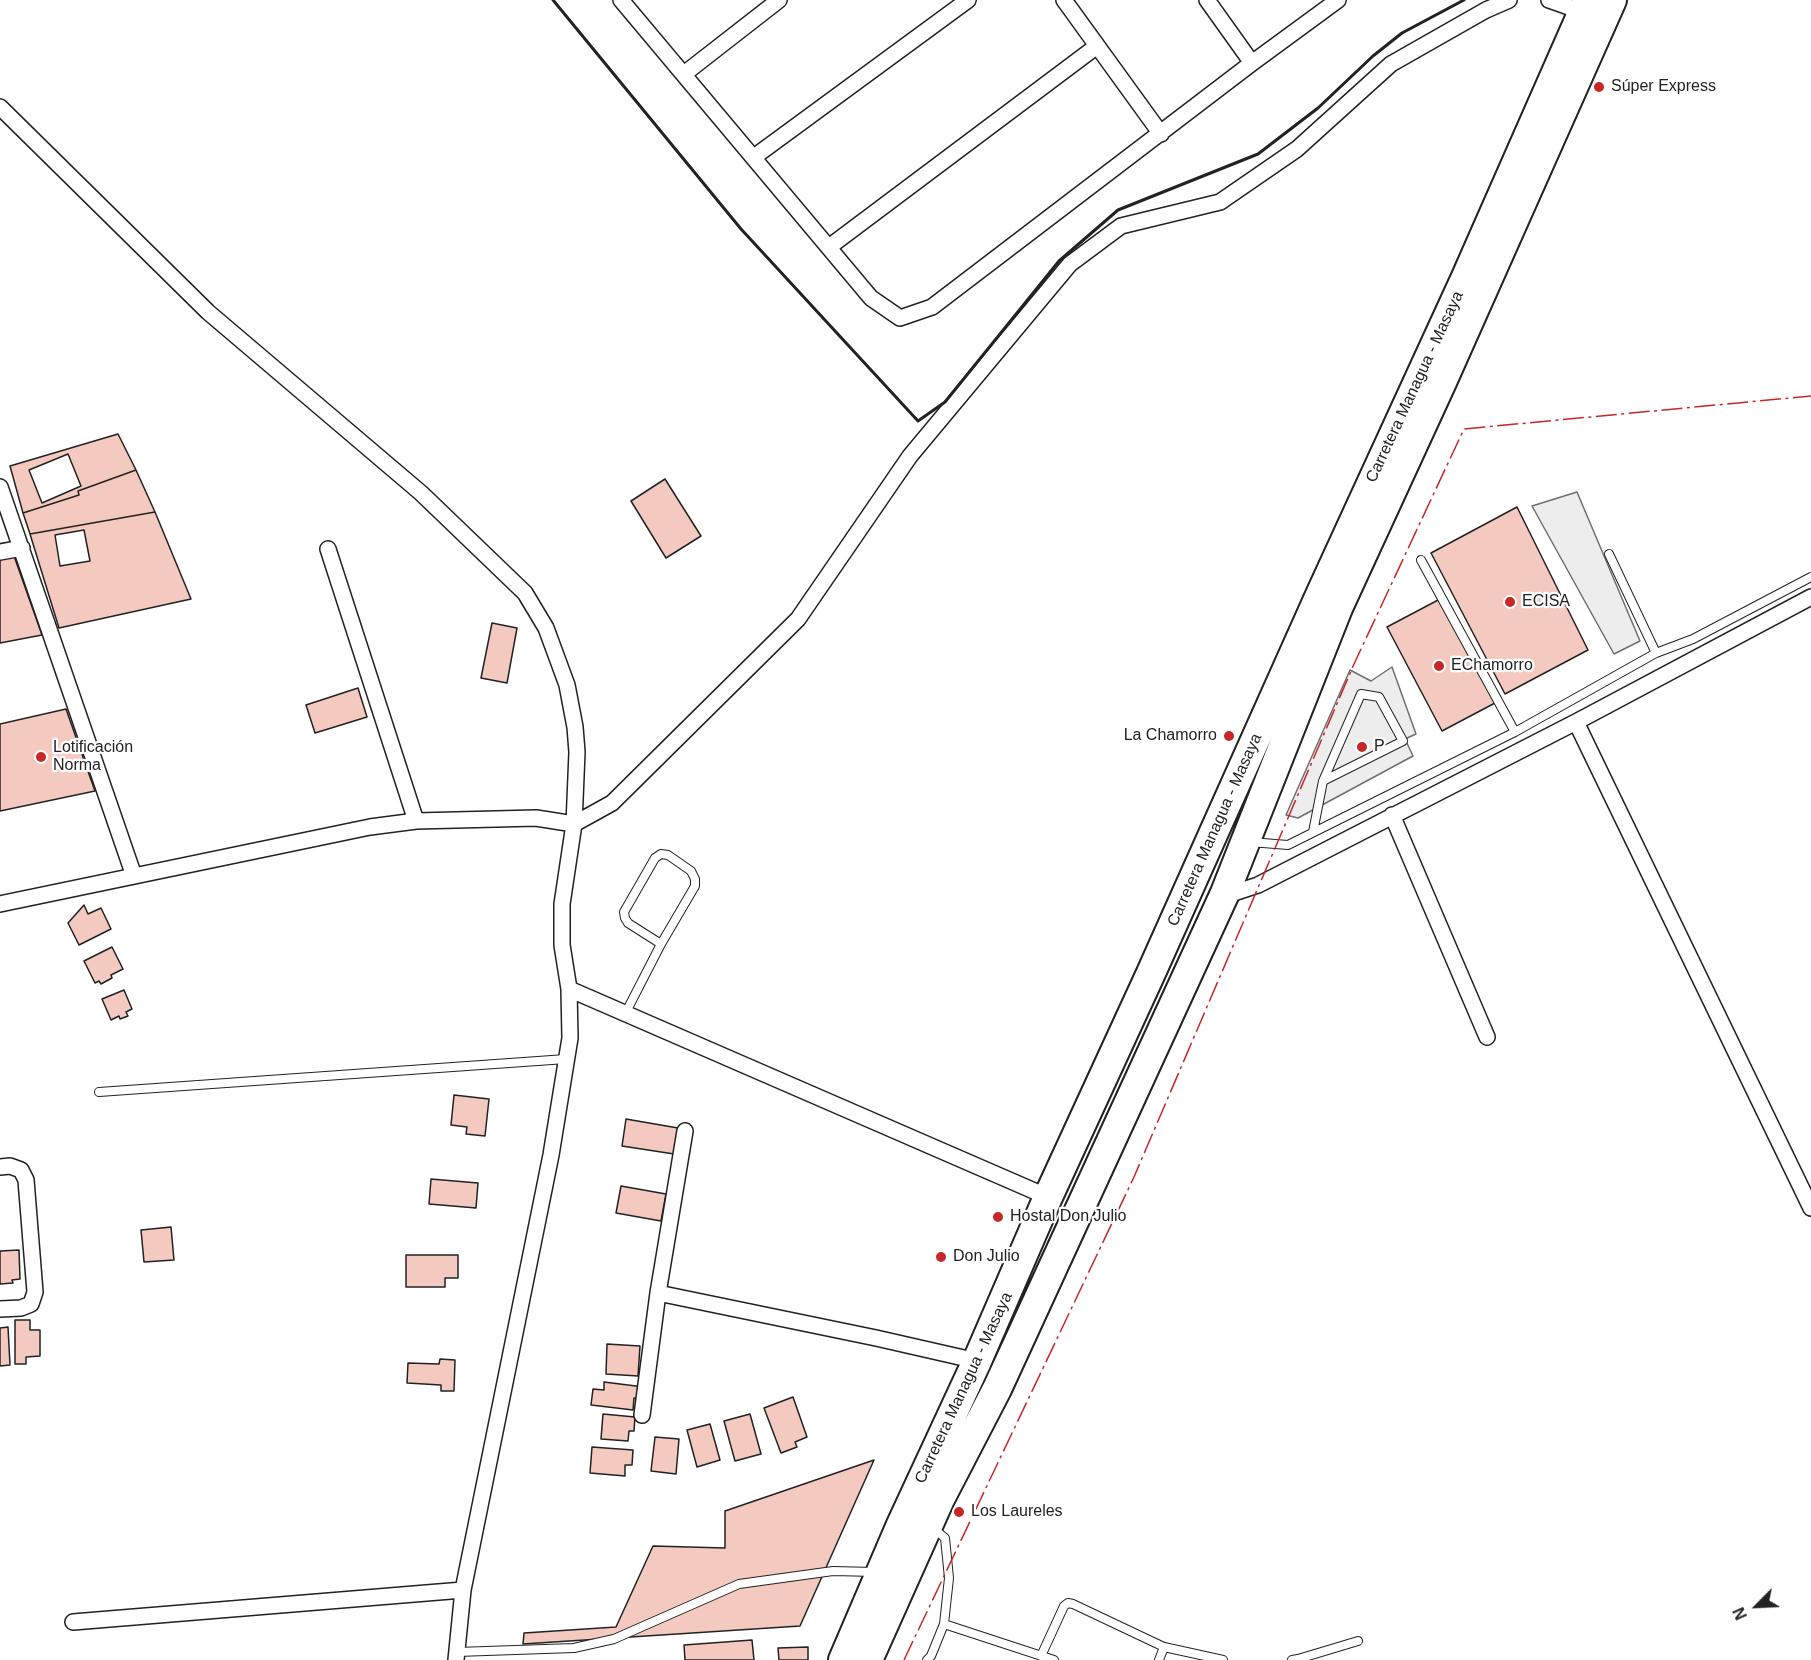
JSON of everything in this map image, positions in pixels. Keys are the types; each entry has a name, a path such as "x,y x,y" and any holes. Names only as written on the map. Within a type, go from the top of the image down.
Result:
{"highway":[{"name":"Carretera Managua - Masaya","path":"868,1660 940,1500 997,1389 1225,893 1338,608 1442,382 1612,0"},
{"name":"Carretera Managua - Masaya","path":"843,1660 1048,1197 1461,288 1586,6"}],"street":[{"path":"621,0 871,298 900,318 932,307 1338,0"},
{"path":"684,74 779,0"},
{"path":"754,157 968,0"},
{"path":"1064,0 1161,134"},
{"path":"1207,0 1252,63"},
{"path":"0,904 370,827 416,821 536,818 574,824 612,803 798,619 910,456 1070,264 1121,226 1220,202 1297,149 1390,64 1486,10 1509,0"},
{"path":"1549,0 1586,6"},
{"path":"829,247 1096,46"},
{"path":"0,107 208,312 421,493 525,593 546,628 567,686 577,752 574,824 562,904 562,945 569,989 570,1038 551,1155 463,1590 457,1656"},
{"path":"0,487 134,876"},
{"path":"0,552 22,548"},
{"path":"328,549 416,821"},
{"path":"1225,893 1237,892 1258,885 1576,722 1811,597"},
{"path":"1576,722 1811,1208"},
{"path":"1392,815 1487,1037"},
{"path":"569,989 1048,1197"},
{"path":"642,1415 658,1293 685,1131"},
{"path":"0,1167 10,1166 21,1170 26,1180 34,1292 31,1304 21,1308 0,1309"},
{"path":"658,1293 977,1361"},
{"path":"73,1622 463,1590"}],"lane":[{"path":"1609,554 1656,653"},
{"path":"1421,560 1515,732"},
{"path":"1246,841 1288,845 1515,732 1656,653 1693,639 1811,577"},
{"path":"1313,832 1323,781 1361,694 1378,697 1403,741 1323,781"},
{"path":"625,1014 661,944 695,886 695,879 691,871 668,855 660,854 655,858 624,912 628,923 661,944"},
{"path":"99,1092 566,1059"},
{"path":"927,1660 931,1656 944,1624 948,1578 945,1538 929,1525"},
{"path":"457,1656 574,1648 614,1639 739,1584 832,1572 882,1572"},
{"path":"1041,1656 1064,1606 1073,1604 1164,1647 1223,1660"},
{"path":"944,1624 1054,1660"},
{"path":"1292,1660 1358,1641"},
{"path":"1159,1660 1164,1647"}],"shaded area":[{"path":"1577,492 1640,641 1614,654 1532,506"},
{"name":"P","path":"1392,667 1416,734 1405,739 1413,756 1298,818 1286,815 1350,670 1371,681"}],"building":[{"path":"118,434 136,470 78,491 79,495 23,513 10,466"},
{"path":"68,454 81,486 42,503 29,470"},
{"path":"136,470 155,512 30,534 23,513 79,495 78,491"},
{"path":"665,479 701,536 666,558 631,501"},
{"name":"ECISA","path":"1517,507 1588,650 1505,694 1431,553"},
{"path":"155,512 191,599 59,628 30,534"},
{"path":"84,530 90,561 60,566 55,535"},
{"path":"14,556 42,635 0,643 0,559"},
{"path":"1440,599 1495,703 1442,731 1387,627"},
{"path":"492,623 517,628 507,683 481,678"},
{"path":"358,688 367,717 315,733 306,705"},
{"name":"Lotificación Norma","path":"66,709 95,791 0,811 0,724"},
{"path":"84,905 88,914 101,908 111,929 79,945 68,923"},
{"path":"112,947 123,969 111,975 112,978 101,984 99,981 95,983 84,961"},
{"path":"124,990 132,1009 126,1012 128,1016 120,1019 119,1016 111,1020 102,999"},
{"path":"454,1095 489,1099 485,1136 466,1134 467,1127 451,1125"},
{"path":"626,1119 678,1128 674,1154 622,1146"},
{"path":"431,1179 478,1183 476,1208 429,1204"},
{"path":"621,1186 666,1194 661,1221 616,1213"},
{"path":"171,1227 174,1260 144,1262 141,1230"},
{"path":"19,1250 20,1279 12,1280 13,1283 0,1284 0,1251"},
{"path":"406,1255 458,1255 458,1278 445,1278 445,1287 406,1287"},
{"path":"15,1320 30,1320 30,1330 40,1330 40,1356 26,1357 26,1364 15,1364"},
{"path":"8,1327 10,1365 0,1366 0,1328"},
{"path":"607,1344 640,1346 638,1376 606,1374"},
{"path":"440,1359 455,1360 454,1391 441,1391 441,1385 407,1383 408,1363 439,1364"},
{"path":"604,1382 644,1387 643,1399 634,1398 633,1410 591,1405 593,1389 604,1390"},
{"path":"793,1397 807,1437 795,1442 797,1447 781,1453 764,1408"},
{"path":"603,1414 635,1417 634,1431 629,1431 628,1441 601,1439"},
{"path":"750,1414 761,1454 735,1461 724,1421"},
{"path":"710,1424 720,1460 697,1467 687,1430"},
{"path":"655,1437 679,1439 676,1474 651,1471"},
{"path":"592,1447 633,1450 632,1465 625,1465 625,1476 590,1473"},
{"path":"874,1460 800,1626 523,1644 524,1633 616,1627 653,1546 725,1548 725,1511"},
{"path":"752,1640 754,1660 685,1660 684,1645"},
{"path":"808,1647 808,1660 779,1660 778,1648"}],"wall":[{"path":"553,0 741,229 918,421 945,402 1059,261 1118,210 1258,154 1318,108 1373,56 1402,33 1464,0"}],"power":[{"path":"904,1660 1134,1177 1354,664 1464,429 1811,396"}],"place":[{"name":"Súper Express","path":"1599,87"},
{"name":"ECISA","path":"1510,602"},
{"name":"EChamorro","path":"1439,666"},
{"name":"La Chamorro","path":"1229,736"},
{"name":"P","path":"1362,747"},
{"name":"Lotificación Norma","path":"41,757"},
{"name":"Hostal Don Julio","path":"998,1217"},
{"name":"Don Julio","path":"941,1257"},
{"name":"Los Laureles","path":"959,1512"}]}
